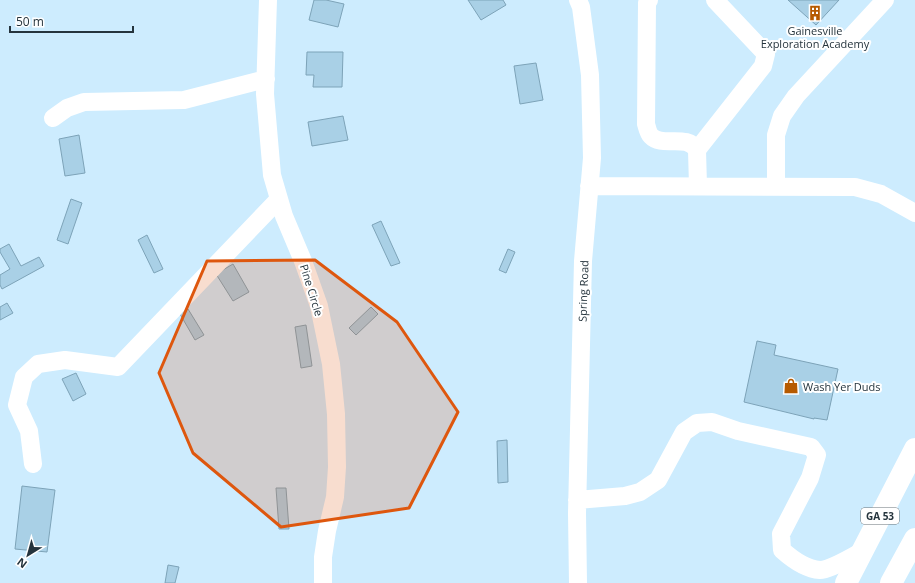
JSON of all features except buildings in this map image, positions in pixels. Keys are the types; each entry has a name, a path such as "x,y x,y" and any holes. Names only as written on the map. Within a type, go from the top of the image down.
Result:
{"main road":[{"name":"GA 53","path":"846,583 915,449"},
{"path":"891,583 915,539"}],"street":[{"name":"Pine Circle","path":"268,0 265,94 272,175 284,216 303,261 318,306 331,364 336,414 337,467 335,497 326,531 323,557 323,583"},
{"name":"Spring Road","path":"578,0 581,7 590,75 592,158 583,261 577,500 578,583"},
{"path":"649,0 647,3 646,124 650,136 658,140 688,142 694,145 697,150 698,186"},
{"path":"697,150 763,66 766,54 715,0"},
{"path":"776,186 776,135 782,116 796,96 885,0"},
{"path":"53,118 67,108 84,102 184,100 266,79"},
{"path":"589,186 855,187 881,194 914,209"},
{"path":"33,464 29,431 17,405 24,377 38,364 65,360 118,367 279,199"},
{"path":"577,500 625,496 640,492 658,480 684,432 697,423 712,422 738,431 810,447 817,455 810,478 781,534 782,550 793,561 821,570 861,552"}],"highlighted area":[{"path":"315,260 397,322 458,412 409,508 281,527 193,453 159,373 207,261"}],"place":[{"name":"Gainesville Exploration Academy","path":"815,13"},
{"name":"Wash Yer Duds","path":"791,386"}]}
